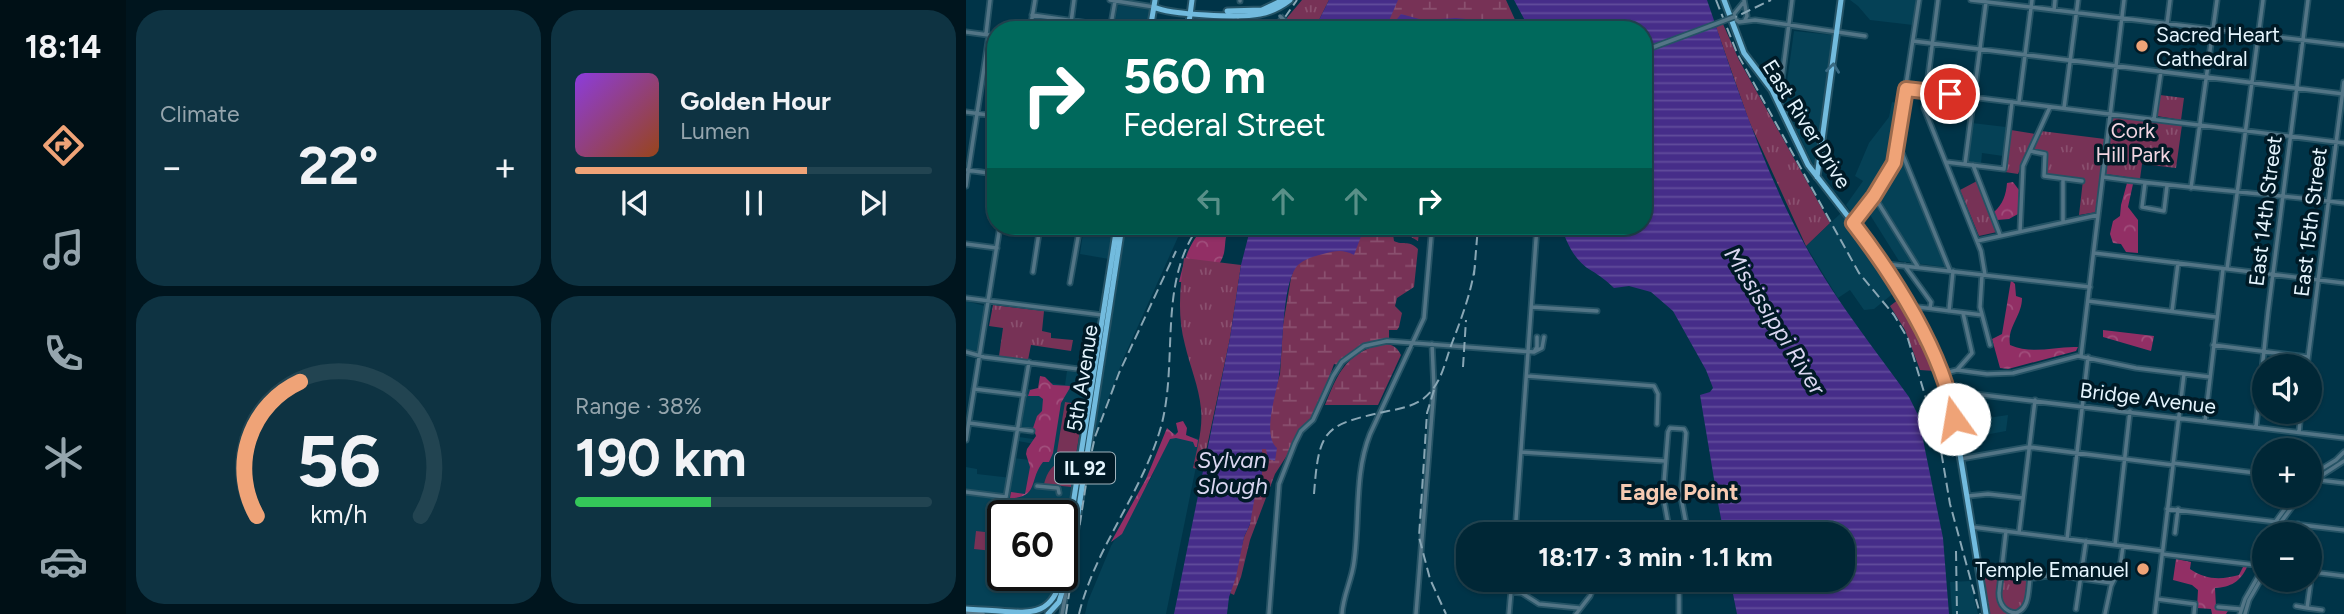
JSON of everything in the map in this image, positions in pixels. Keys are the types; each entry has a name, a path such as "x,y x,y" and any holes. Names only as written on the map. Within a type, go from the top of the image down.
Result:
{"main road":[{"path":"1189,21 1192,0"},
{"path":"1275,7 1283,0"},
{"path":"1155,4 1190,11 1253,15 1290,0"},
{"name":"East River Drive","path":"1724,0 1744,53 1767,83 1804,158 1853,223 1911,309 1949,391 1986,614"},
{"path":"1817,177 1841,0"},
{"name":"5th Avenue","path":"1078,503 1118,235"},
{"name":"5th Avenue","path":"1075,500 1097,371"},
{"name":"5th Avenue","path":"995,612 1028,614 1046,606 1057,591"},
{"name":"5th Avenue","path":"1048,614 1059,602 1062,591"},
{"name":"IL 92","path":"966,610 995,612"}],"street":[{"path":"989,21 990,0"},
{"path":"1031,21 1035,0"},
{"path":"1032,15 1072,21 1074,0"},
{"path":"1779,104 1792,0"},
{"path":"1853,223 1892,169 1919,0"},
{"path":"1938,0 1925,111 1982,254 1980,297 1990,345"},
{"path":"1971,0 2344,45"},
{"path":"2018,103 2032,0"},
{"path":"2054,10 2055,0"},
{"path":"2064,108 2078,0"},
{"path":"2081,356 2124,0"},
{"path":"2167,24 2170,0"},
{"path":"2191,188 2217,0"},
{"path":"2205,421 2216,317 2237,190 2263,0"},
{"name":"East 14th Street","path":"2256,427 2263,351 2308,0"},
{"path":"1111,21 1112,1 1155,4"},
{"path":"1734,17 1734,13 1744,1"},
{"path":"1744,1 1745,20"},
{"path":"1965,164 1986,1"},
{"path":"1275,7 1285,21"},
{"path":"1739,9 1755,20"},
{"path":"1734,17 1739,22 1755,20 1864,36"},
{"path":"1652,48 1734,17"},
{"path":"966,32 987,35"},
{"path":"1913,41 2343,94"},
{"path":"966,186 987,42"},
{"path":"2154,119 2161,71"},
{"name":"East 15th Street","path":"2308,354 2344,82"},
{"path":"1906,89 2344,143"},
{"path":"1946,162 2004,169 2012,102"},
{"path":"2020,231 2021,175 2050,107"},
{"path":"966,112 987,115"},
{"path":"1897,151 1902,153 1951,271 1949,311"},
{"path":"2030,151 2045,154 2044,176 2082,181"},
{"path":"1973,165 2001,235"},
{"path":"967,170 987,173"},
{"path":"2102,177 2344,203"},
{"path":"2063,179 2063,221"},
{"path":"2145,183 2143,207 2164,211 2167,186"},
{"path":"1874,196 1918,267"},
{"path":"1977,241 2098,215"},
{"path":"966,440 999,235"},
{"path":"1033,272 1039,235"},
{"path":"1070,284 1078,235"},
{"path":"1342,614 1354,561 1365,446 1425,313 1431,235"},
{"path":"1516,522 1536,235"},
{"path":"966,244 997,248"},
{"path":"2094,253 2344,283"},
{"path":"2172,311 2178,263"},
{"path":"1883,266 1918,267 2090,287"},
{"path":"1905,266 1931,302 1930,308"},
{"path":"966,298 1105,316"},
{"path":"2088,301 2216,317"},
{"path":"1532,307 1597,311"},
{"path":"1911,309 1930,308 1982,315"},
{"path":"1957,370 1972,353 1963,313"},
{"path":"1534,352 1538,347 1537,337"},
{"path":"1269,614 1279,486 1301,431 1313,420 1324,401 1333,376 1347,358 1360,348 1376,342 1432,343 1534,352 1542,348 1544,337"},
{"path":"1416,614 1434,388 1432,343"},
{"path":"2213,345 2286,354"},
{"path":"966,352 1097,371"},
{"path":"1941,374 1957,370 2002,374 2081,356 2136,368 2210,377"},
{"path":"2067,539 2088,357"},
{"path":"966,492 1006,497 1029,362"},
{"path":"2155,614 2183,374"},
{"path":"1527,376 1654,386 1658,394 1657,424"},
{"path":"974,388 1024,395"},
{"name":"Bridge Avenue","path":"1949,391 2344,438"},
{"path":"2019,533 2035,400"},
{"path":"2115,545 2130,411"},
{"path":"969,423 1032,431"},
{"path":"2299,432 2300,424"},
{"path":"1668,522 1664,496 1668,429 1685,429 1681,497 1686,522"},
{"path":"1960,459 2029,447 2252,473"},
{"path":"1521,452 1666,461"},
{"path":"2322,471 2344,452"},
{"path":"2322,474 2344,461"},
{"path":"2322,481 2344,483"},
{"path":"1037,486 1058,488 1059,493"},
{"path":"1966,497 1988,494 2023,498"},
{"path":"1664,496 1681,497"},
{"path":"2279,522 2287,508"},
{"path":"2279,522 2290,508"},
{"path":"2167,509 2279,522"},
{"path":"2175,533 2178,509"},
{"path":"1970,527 2252,563"},
{"path":"2322,527 2344,530"},
{"path":"2006,531 2000,574 2000,602 2008,611 2027,613 2030,578"},
{"path":"2076,609 2086,541"},
{"path":"2105,614 2123,546"},
{"path":"2322,573 2344,576"},
{"path":"2000,574 2030,578 2054,575 2112,583"},
{"path":"1062,614 1065,591"},
{"path":"1509,614 1511,592 1522,593 1536,604 1579,608"},
{"path":"1576,614 1592,592"},
{"path":"1679,592 1679,614"},
{"path":"2243,612 2252,592"},
{"path":"2243,612 2254,592"},
{"path":"2307,608 2309,592"},
{"path":"2157,599 2195,604 2194,614"},
{"path":"2021,611 2027,604"},
{"path":"2296,606 2322,610"},
{"path":"2218,607 2243,612"},
{"path":"966,610 983,614"}],"shaded area":[{"path":"1850,0 1917,0 1913,25 1870,20"},
{"path":"1118,5 1150,10 1148,21 1115,21"},
{"path":"1794,31 1833,35 1816,163 1813,164 1784,104"},
{"path":"1892,102 1901,104 1893,160 1870,197 1854,216 1846,205 1863,181 1855,176 1869,143 1889,117"},
{"path":"1972,123 2006,127 2003,156 1982,153 1981,164 1967,162"},
{"path":"1902,157 1945,267 1899,261 1867,210"},
{"path":"1841,213 1895,292 1874,309 1864,310 1850,290 1838,298 1806,246"},
{"path":"1083,235 1113,235 1109,259 1080,254"},
{"path":"1124,235 1179,235 1124,357 1091,444"},
{"path":"966,301 985,306 978,351 966,350"},
{"path":"1067,371 1092,374 1072,500 987,500 987,591 1053,591 1039,608 1023,611 966,604 966,467 977,469 977,474 1012,478 1015,458 1037,461 1040,445 1018,441 1019,437 1040,440 1042,430 1020,427 1028,389 1042,390 1043,382 1065,385"},
{"path":"2008,415 2006,431 1963,439 1960,422"},
{"path":"1170,432 1199,439 1199,452 1166,614 1085,614 1111,546 1151,478"},
{"path":"1970,581 1978,614 1952,614 1950,582"}],"green space":[{"path":"1302,0 1329,0 1318,21 1286,19"},
{"path":"1390,0 1506,0 1516,21 1385,21"},
{"path":"1723,24 1739,60 1830,223 1806,246 1749,121 1716,27"},
{"name":"Cork Hill Park","path":"2160,95 2184,98 2181,120 2157,116"},
{"name":"Cork Hill Park","path":"2113,117 2182,125 2176,168 2142,164 2140,179 2106,174"},
{"path":"2011,130 2035,134 2018,174 2005,172"},
{"path":"2041,131 2105,139 2097,212 2079,215 2083,180 2046,175 2046,152 2033,150"},
{"path":"1977,181 1997,232 1979,236 1960,190"},
{"path":"2013,182 2019,190 2018,214 2009,219 1997,220 1994,212 2004,199 2007,183"},
{"path":"2127,183 2133,184 2128,207 2138,220 2138,253 2126,252 2121,244 2113,243 2110,234 2113,221 2120,216"},
{"path":"1198,235 1226,235 1224,253 1213,271 1201,278 1179,282 1185,259"},
{"path":"1304,235 1393,235 1394,241 1411,244 1418,249 1414,287 1397,298 1395,306 1402,313 1399,327 1397,330 1389,330 1389,338 1361,347 1338,365 1334,364 1318,409 1301,429 1275,474 1250,540 1234,595 1230,593 1244,537 1250,524 1257,449 1280,374 1283,325 1291,278"},
{"path":"1408,235 1419,235 1418,241"},
{"path":"1184,258 1241,265 1230,338 1202,470 1193,468 1201,416 1198,392 1182,334 1180,291"},
{"path":"2011,280 2015,284 2016,296 2022,298 2010,345 2035,350 2078,347 2076,351 2008,369 2000,368 1992,339 2002,334"},
{"path":"1899,299 1934,371 1920,370 1905,330 1890,306"},
{"path":"993,305 1044,311 1042,331 1051,333 1051,338 1073,340 1071,351 1031,345 1028,360 999,356 1003,328 989,326"},
{"path":"2103,330 2154,336 2151,351 2103,337"},
{"path":"1380,344 1393,346 1401,355 1378,405 1325,405 1344,367 1358,354"},
{"path":"1040,376 1053,385 1071,386 1061,403 1053,453 1049,462 1043,462 1025,495 1010,498 1011,492 1025,494 1030,467 1026,454 1036,436 1033,428 1042,411 1043,399 1039,396 1028,396 1030,390 1038,388"},
{"path":"1065,402 1084,405 1076,455 1057,452"},
{"path":"1183,421 1187,428 1186,435 1198,440 1197,447 1193,442 1170,439 1122,534 1111,542 1146,479 1167,428 1175,435 1178,432 1176,423"},
{"path":"1065,460 1076,461 1071,487 1044,484 1051,469"},
{"path":"976,531 987,532 987,550 974,549"},
{"path":"2176,559 2191,562 2190,569 2214,578 2239,575 2243,567 2247,567 2234,583 2215,588 2216,607 2228,611 2226,614 2212,614 2211,609 2197,608 2198,590 2192,585 2173,580"},
{"path":"1979,564 2000,566 1999,576 2027,581 2024,605 2017,612 1988,614"}],"water":[{"path":"1329,0 1398,0 1389,21 1318,21"},
{"name":"Mississippi River","path":"1514,0 1707,0 1760,148 1799,234 1837,297 1909,397 1918,415 1943,538 1949,614 1737,614 1733,592 1855,592 1855,522 1722,522 1718,487 1715,485 1700,395 1713,388 1706,370 1673,311 1651,292 1629,286 1614,288 1580,262 1566,239 1564,235 1652,235 1652,21 1525,21"},
{"path":"1401,14 1423,20 1456,18 1487,21 1395,21"},
{"name":"Sylvan Slough","path":"1249,235 1362,235 1354,255 1339,251 1306,259 1298,265 1293,274 1286,301 1281,365 1271,414 1271,434 1277,448 1275,461 1268,459 1266,449 1262,449 1262,481 1256,490 1227,614 1174,614 1230,338 1241,265"}],"railway":[{"path":"1282,21 1297,0"},
{"path":"1716,0 1737,53 1859,273 1894,315 1908,339 1940,445 1950,504 1980,614"},
{"path":"1652,48 1725,22 1771,0"},
{"path":"1079,614 1097,565 1144,472 1162,423 1167,398 1173,296 1186,248 1194,235"},
{"path":"1474,275 1477,235"},
{"path":"1066,614 1095,437 1119,373 1176,251"},
{"path":"1314,494 1319,455 1329,433 1350,421 1415,404 1434,387 1442,373 1463,314 1475,266"},
{"path":"1463,367 1466,320"},
{"path":"1434,390 1427,413 1419,537 1430,579 1446,614"},
{"path":"1956,551 1957,614"}],"place":[{"name":"Sacred Heart Cathedral","path":"2142,46"},
{"name":"Temple Emanuel","path":"2143,569"}],"district":[{"name":"Eagle Point","path":"1679,492"}],"route":[{"path":"1950,94 1906,89 1892,169 1853,223 1911,309 1945,382 1954,419"}]}
